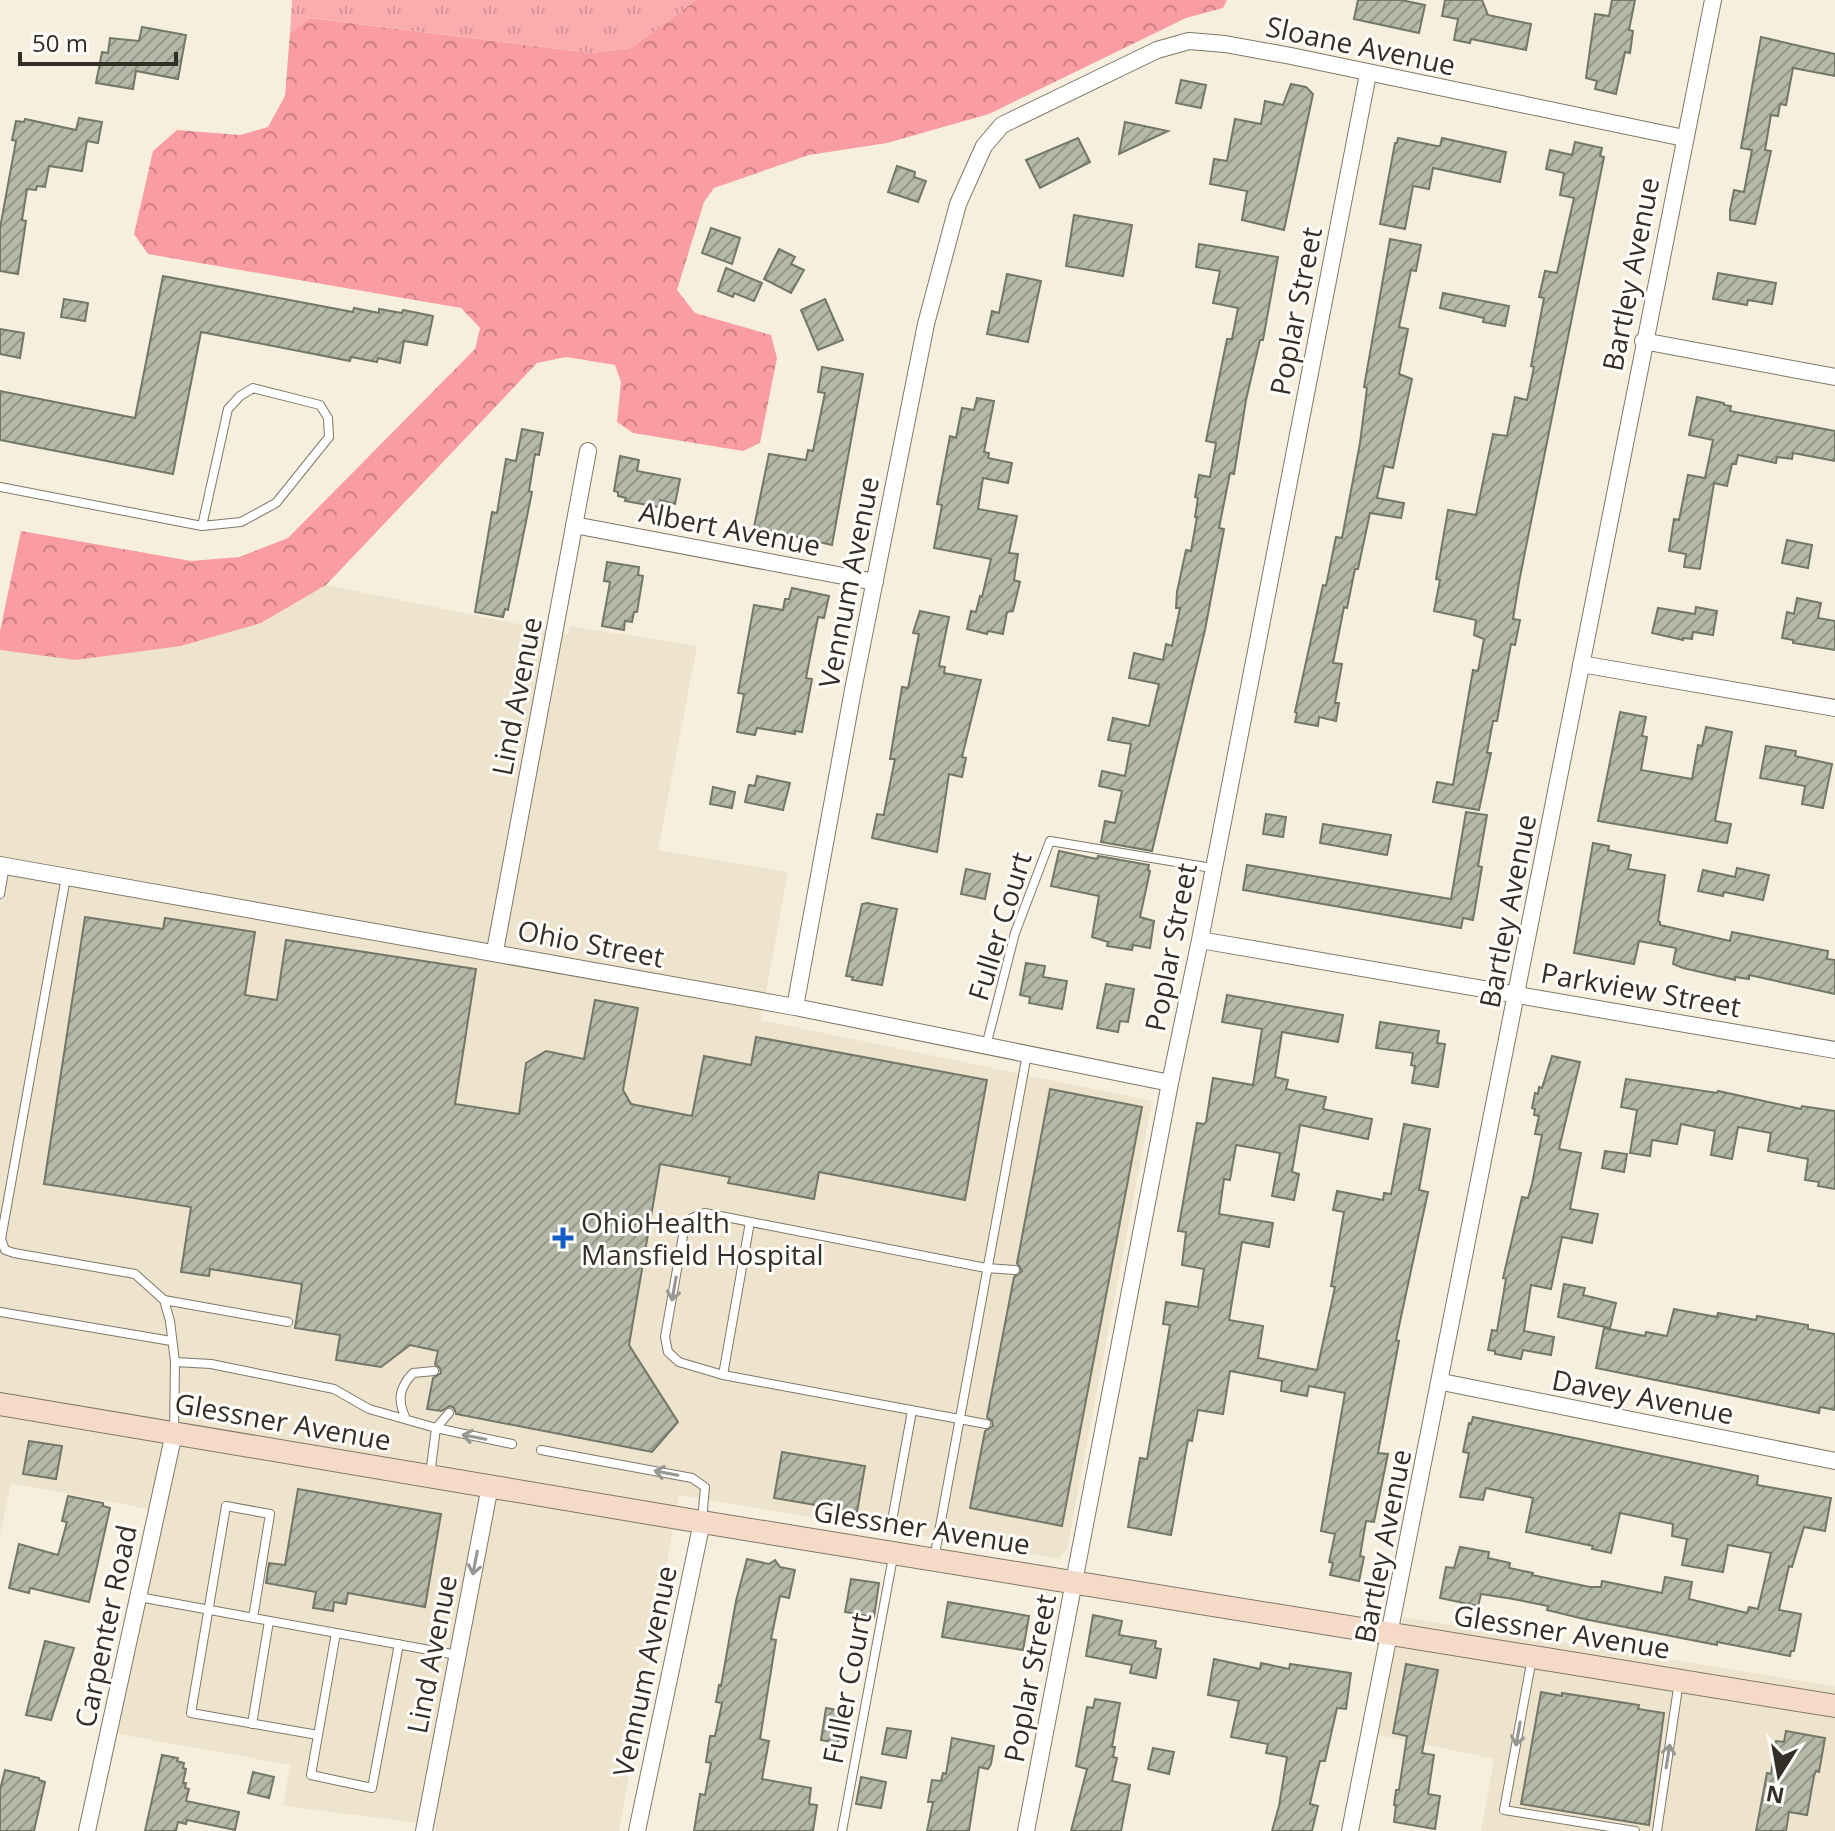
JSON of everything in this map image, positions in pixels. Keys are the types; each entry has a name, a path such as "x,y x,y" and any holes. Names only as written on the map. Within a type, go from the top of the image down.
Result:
{"street":[{"name":"Bartley Avenue","path":"1350,1831 1442,1382 1643,341 1713,0"},
{"name":"Sloane Avenue","path":"972,171 984,146 1002,125 1157,50 1189,41 1225,44 1684,138"},
{"name":"Poplar Street","path":"1026,1831 1368,74"},
{"name":"Vennum Avenue","path":"795,1007 926,324 958,204 972,171"},
{"path":"1643,341 1835,377"},
{"name":"Lind Avenue","path":"495,951 588,451"},
{"name":"Albert Avenue","path":"574,525 875,582"},
{"path":"1581,664 1835,708"},
{"name":"Ohio Street","path":"3,866 495,951 795,1007 1170,1083"},
{"name":"Parkview Street","path":"1200,940 1835,1050"},
{"name":"Davey Avenue","path":"1442,1382 1835,1461"},
{"name":"Glessner Avenue","path":"0,1404 702,1522 1835,1706"},
{"name":"Carpenter Road","path":"87,1831 174,1433"},
{"name":"Lind Avenue","path":"424,1831 490,1486"},
{"name":"Vennum Avenue","path":"637,1831 702,1522"}],"lane":[{"path":"0,487 202,526 241,522 276,503 329,437 328,418 320,405 253,388 240,396 228,409 202,526"},
{"name":"Fuller Court","path":"986,1046 1015,933 1050,841 1212,868"},
{"path":"0,894 3,866"},
{"path":"66,877 1,1239 2,1250 135,1274 164,1300 288,1322"},
{"path":"934,1559 1027,1054"},
{"path":"986,1424 723,1375 679,1362 668,1352 665,1337 684,1230 692,1218 705,1213 986,1268 1015,1270"},
{"path":"723,1375 750,1222"},
{"path":"164,1300 175,1362 174,1433"},
{"path":"0,1312 171,1341"},
{"path":"175,1362 211,1364 334,1389 369,1409 436,1428 512,1444"},
{"path":"406,1419 401,1409 400,1392 404,1383 413,1373 434,1371"},
{"path":"893,1515 912,1411"},
{"path":"430,1476 436,1428 449,1413"},
{"path":"541,1450 692,1478 705,1487 702,1522"},
{"path":"253,1618 270,1514 226,1506 191,1713 318,1735"},
{"name":"Fuller Court","path":"842,1831 894,1553"},
{"path":"139,1597 457,1655"},
{"path":"252,1724 269,1621"},
{"path":"336,1633 311,1775 372,1788 399,1644"},
{"path":"1532,1658 1504,1810 1635,1831"},
{"path":"1657,1831 1679,1680"}],"shaded area":[{"name":"OhioHealth Mansfield Hospital","path":"326,585 568,634 570,626 697,646 658,850 788,872 761,1020 1152,1101 1067,1549 1059,1559 679,1495 619,1831 435,1831 436,1825 283,1806 290,1765 107,1732 159,1511 11,1483 0,1536 0,650 75,660 261,623"},
{"path":"1403,1617 1835,1686 1835,1831 1481,1831 1494,1759 1375,1734"}],"green space":[{"path":"292,0 696,0 631,48 591,53 311,18 290,33"},
{"path":"696,0 1227,0 1223,8 1186,18 989,114 887,143 809,155 714,188 704,202 677,290 695,313 771,335 777,358 760,443 743,451 633,433 617,422 621,382 615,365 566,357 537,363 326,585 261,623 181,646 75,660 0,650 0,631 21,531 191,561 239,557 288,538 475,349 480,328 461,308 148,254 134,234 153,151 177,130 240,135 268,127 285,96 290,33 310,18 591,53 631,48"}],"building":[{"path":"1358,0 1401,0 1425,5 1419,33 1354,19"},
{"path":"1445,0 1482,0 1488,15 1531,24 1526,50 1471,39 1470,43 1454,40 1458,19 1442,16"},
{"path":"1612,0 1635,0 1629,30 1633,31 1630,53 1625,52 1616,94 1595,89 1597,81 1586,78 1595,14 1609,16"},
{"path":"142,27 186,35 178,79 136,71 133,89 96,83 102,52 108,53 110,38 139,41"},
{"path":"1761,37 1835,54 1835,76 1793,68 1786,105 1780,104 1778,116 1771,115 1765,150 1771,151 1755,224 1730,220 1730,210 1734,190 1744,192 1752,150 1741,148"},
{"path":"1181,80 1206,85 1201,108 1176,103"},
{"path":"1291,84 1306,87 1313,94 1284,230 1242,220 1247,191 1210,184 1214,159 1227,161 1235,119 1261,124 1265,101 1283,105"},
{"path":"79,118 102,122 98,143 87,141 82,171 49,166 45,187 27,189 18,274 0,271 0,228 16,141 12,140 16,121 24,122 25,119 76,130"},
{"path":"1125,122 1168,131 1119,154"},
{"path":"1078,138 1090,162 1040,188 1026,160"},
{"path":"1398,138 1440,146 1442,138 1506,152 1500,182 1433,168 1429,189 1413,186 1405,229 1380,224"},
{"path":"1575,142 1602,148 1600,156 1604,157 1519,582 1513,619 1520,620 1515,645 1511,644 1497,721 1493,721 1487,753 1491,753 1479,810 1433,802 1437,782 1453,785 1473,670 1478,671 1484,639 1474,635 1476,620 1434,611 1440,580 1436,579 1448,510 1476,515 1493,434 1507,436 1515,397 1527,400 1544,298 1539,297 1545,271 1557,273 1574,198 1560,195 1564,173 1546,169 1550,150 1572,155"},
{"path":"897,166 915,172 914,177 926,181 918,202 888,192"},
{"path":"1074,215 1132,225 1123,276 1066,266"},
{"path":"711,228 740,238 732,264 702,253"},
{"path":"1390,239 1421,245 1416,271 1411,270 1399,327 1408,329 1399,374 1412,379 1393,468 1384,466 1377,498 1404,503 1401,518 1370,513 1358,569 1355,569 1347,608 1344,607 1333,663 1342,664 1335,703 1339,703 1336,721 1319,717 1318,726 1295,722 1295,712 1323,585 1326,586 1336,537 1342,538 1360,443 1367,388 1364,387"},
{"path":"1199,244 1278,257 1263,340 1260,340 1246,400 1234,474 1230,473 1219,528 1224,529 1205,630 1152,851 1101,842 1105,821 1115,823 1122,791 1099,786 1102,771 1125,776 1131,744 1108,740 1113,718 1149,726 1159,684 1129,678 1134,653 1163,660 1166,644 1172,646 1180,608 1176,608 1177,592 1186,550 1191,551 1197,517 1198,498 1195,497 1199,475 1210,477 1216,443 1206,441 1227,339 1232,339 1238,308 1213,303 1220,271 1196,267"},
{"path":"779,249 795,257 791,264 804,270 791,293 764,279"},
{"path":"726,268 762,283 754,301 718,291"},
{"path":"1718,273 1776,283 1772,304 1748,300 1747,305 1713,299"},
{"path":"1007,274 1041,281 1028,342 987,334 992,311 999,313"},
{"path":"163,276 353,312 354,308 379,313 379,309 402,313 403,310 433,316 427,345 404,341 400,363 378,358 377,362 351,357 350,361 201,332 173,474 0,440 0,391 135,418"},
{"path":"1443,293 1509,306 1505,326 1440,308"},
{"path":"64,299 88,303 85,321 61,317"},
{"path":"825,299 843,340 818,350 801,310"},
{"path":"0,329 24,333 20,358 0,354"},
{"path":"822,367 863,374 832,545 754,527 769,454 806,460 808,450 813,451 825,393 818,392"},
{"path":"1697,397 1724,403 1731,406 1730,411 1835,431 1835,461 1793,453 1792,459 1777,457 1776,463 1738,455 1736,464 1732,464 1727,486 1714,483 1700,569 1684,567 1686,554 1669,551 1674,519 1679,520 1688,475 1705,478 1713,440 1689,435"},
{"path":"977,398 994,401 984,452 989,453 988,458 1012,463 1008,483 983,478 978,509 1017,516 1009,553 1018,554 1014,580 1020,582 1013,611 1007,612 1003,634 967,629 971,611 976,612 982,597 991,559 934,548 942,505 937,504 950,436 956,438 962,408 974,410"},
{"path":"522,429 543,433 539,455 535,454 529,491 532,492 508,610 505,609 503,617 475,612 492,512 497,513 506,459 516,461"},
{"path":"620,456 639,460 637,471 680,479 675,504 660,500 659,507 625,501 626,498 618,496 618,492 614,491"},
{"path":"1787,540 1812,545 1808,568 1782,563"},
{"path":"607,562 639,567 638,575 643,576 637,612 634,612 632,622 625,621 624,630 602,626 610,582 604,581"},
{"path":"792,588 829,596 824,618 818,617 806,678 812,679 802,732 795,731 795,734 757,728 755,735 737,732 744,694 738,693 754,605 783,610"},
{"path":"1797,598 1821,603 1818,618 1835,621 1835,650 1793,643 1793,640 1782,638 1787,612 1794,614"},
{"path":"1696,607 1717,611 1713,635 1693,632 1692,639 1683,640 1652,633 1658,608 1695,614"},
{"path":"920,611 949,617 939,666 945,667 944,673 981,680 962,757 966,758 962,777 949,774 937,852 872,838 877,814 884,815 895,759 890,759 902,687 908,688 919,634 913,633"},
{"path":"1620,712 1646,717 1642,736 1647,737 1641,770 1692,779 1698,745 1702,746 1706,727 1732,732 1715,821 1731,824 1727,843 1598,821"},
{"path":"1766,746 1796,751 1795,756 1832,764 1823,808 1802,804 1805,786 1760,778"},
{"path":"757,776 790,783 783,810 745,802 749,785 755,786"},
{"path":"713,787 735,792 732,808 710,804"},
{"path":"1466,812 1487,815 1473,920 1463,918 1461,928 1243,890 1247,865 1451,899"},
{"path":"1266,814 1286,817 1283,837 1263,834"},
{"path":"1323,824 1391,835 1387,855 1320,843"},
{"path":"1593,843 1631,855 1628,869 1665,875 1660,925 1730,941 1732,932 1828,951 1827,959 1835,960 1835,994 1749,975 1749,979 1735,977 1735,980 1683,968 1673,964 1676,948 1639,941 1634,964 1574,953"},
{"path":"1059,851 1149,865 1140,917 1154,921 1150,948 1133,945 1132,950 1107,946 1108,942 1092,937 1099,896 1051,886"},
{"path":"1737,868 1769,875 1763,900 1724,892 1723,896 1698,891 1703,870 1735,877"},
{"path":"966,869 990,874 985,899 961,894"},
{"path":"862,904 897,909 882,985 852,980 853,977 846,976"},
{"path":"85,917 163,929 165,918 255,932 245,995 277,1000 286,940 476,969 455,1104 519,1114 526,1063 546,1051 584,1059 595,1000 638,1008 623,1090 631,1104 692,1116 704,1056 751,1065 756,1037 987,1080 965,1200 819,1172 814,1199 728,1183 730,1177 660,1164 629,1345 678,1422 652,1452 456,1414 450,1406 441,1411 427,1409 433,1378 441,1373 435,1364 438,1351 410,1345 381,1367 336,1360 340,1335 295,1328 302,1284 210,1269 209,1276 181,1272 191,1207 44,1184"},
{"path":"1026,963 1045,966 1043,977 1067,981 1062,1009 1029,1003 1030,997 1020,995"},
{"path":"1106,984 1134,989 1128,1022 1120,1021 1118,1032 1097,1028"},
{"path":"1227,995 1343,1015 1338,1042 1282,1032 1275,1077 1288,1080 1286,1089 1326,1097 1323,1109 1372,1119 1368,1139 1300,1125 1292,1172 1299,1174 1294,1200 1272,1196 1280,1153 1236,1145 1230,1180 1224,1179 1219,1214 1273,1223 1269,1247 1242,1242 1229,1320 1263,1326 1258,1358 1317,1370 1335,1287 1331,1286 1344,1212 1333,1210 1337,1191 1383,1200 1384,1193 1391,1194 1404,1124 1430,1129 1419,1190 1428,1192 1396,1340 1399,1341 1378,1453 1388,1454 1374,1522 1366,1521 1359,1581 1330,1575 1333,1563 1329,1562 1335,1534 1321,1531 1345,1393 1309,1386 1307,1396 1281,1391 1282,1381 1230,1371 1223,1414 1198,1410 1192,1441 1188,1440 1171,1535 1128,1527 1140,1458 1147,1459 1161,1379 1170,1325 1163,1324 1166,1302 1198,1307 1204,1269 1182,1265 1186,1232 1178,1231 1197,1123 1206,1122 1213,1078 1253,1085 1262,1029 1222,1022"},
{"path":"1380,1022 1439,1031 1437,1043 1445,1044 1438,1087 1412,1083 1415,1066 1411,1065 1413,1053 1376,1048"},
{"path":"1552,1056 1580,1062 1559,1149 1581,1153 1570,1209 1598,1214 1592,1243 1562,1237 1551,1289 1531,1285 1524,1331 1554,1337 1551,1355 1523,1350 1521,1359 1488,1350 1492,1330 1497,1331 1506,1279 1503,1278 1522,1197 1528,1198 1542,1135 1535,1134 1539,1116 1534,1115 1535,1109 1532,1108 1535,1093 1538,1094 1539,1087 1542,1088"},
{"path":"1626,1079 1718,1091 1801,1109 1802,1106 1835,1111 1835,1189 1805,1180 1808,1159 1768,1151 1771,1133 1738,1127 1732,1159 1711,1155 1715,1131 1681,1124 1677,1144 1652,1140 1650,1156 1630,1153 1637,1110 1621,1107"},
{"path":"1050,1089 1142,1107 1062,1526 970,1508 985,1431 993,1426 987,1417 1014,1277 1022,1271 1017,1263"},
{"path":"1605,1151 1627,1154 1624,1172 1602,1168"},
{"path":"1564,1284 1585,1288 1583,1295 1616,1303 1610,1328 1558,1317"},
{"path":"1674,1309 1717,1317 1718,1313 1756,1320 1757,1316 1808,1325 1808,1329 1835,1334 1835,1410 1820,1407 1819,1413 1596,1368 1604,1328 1645,1336 1646,1332 1667,1336"},
{"path":"1473,1417 1758,1476 1757,1485 1831,1498 1825,1531 1804,1527 1792,1567 1789,1566 1779,1610 1801,1614 1794,1651 1790,1656 1717,1642 1717,1645 1584,1619 1547,1610 1548,1606 1481,1594 1478,1606 1440,1598 1446,1567 1454,1568 1460,1547 1489,1552 1488,1558 1510,1563 1509,1568 1590,1587 1601,1587 1602,1581 1662,1593 1665,1577 1692,1582 1689,1599 1747,1613 1749,1607 1758,1609 1771,1553 1728,1545 1723,1572 1682,1565 1687,1539 1672,1536 1673,1524 1620,1513 1611,1553 1592,1549 1593,1546 1526,1532 1533,1498 1486,1488 1483,1500 1460,1497 1469,1453 1463,1452"},
{"path":"29,1441 62,1446 56,1479 23,1474"},
{"path":"782,1452 865,1466 857,1512 774,1498"},
{"path":"298,1489 441,1514 425,1607 348,1593 346,1604 334,1602 333,1611 313,1608 316,1592 266,1583 269,1563 285,1565"},
{"path":"68,1496 103,1503 103,1506 110,1508 89,1602 30,1588 29,1593 9,1588 19,1544 58,1555 67,1522 62,1521"},
{"path":"747,1559 769,1564 775,1560 780,1567 795,1570 789,1598 780,1596 771,1639 776,1640 760,1739 769,1741 762,1779 811,1788 809,1804 817,1805 813,1831 694,1831 700,1794 705,1795 711,1763 706,1762 710,1736 715,1736 722,1703 716,1702 719,1685"},
{"path":"851,1579 879,1583 874,1617 845,1612"},
{"path":"948,1602 1029,1616 1023,1650 942,1637"},
{"path":"1093,1615 1122,1621 1119,1635 1156,1641 1155,1648 1161,1649 1156,1678 1130,1673 1132,1665 1086,1656"},
{"path":"45,1641 74,1648 51,1720 26,1715"},
{"path":"1214,1659 1260,1669 1261,1663 1289,1669 1290,1664 1351,1673 1346,1709 1337,1708 1325,1761 1320,1761 1316,1777 1310,1804 1318,1806 1312,1831 1272,1831 1287,1757 1266,1753 1268,1744 1231,1737 1239,1701 1208,1695"},
{"path":"1406,1664 1438,1670 1422,1753 1434,1755 1428,1794 1440,1796 1435,1829 1394,1822 1396,1790 1399,1790 1407,1736 1393,1733"},
{"path":"1541,1692 1639,1705 1638,1709 1664,1713 1649,1825 1521,1804"},
{"path":"1095,1699 1120,1703 1112,1747 1115,1747 1113,1757 1117,1758 1112,1781 1130,1785 1121,1831 1071,1831 1087,1769 1076,1766 1087,1707 1093,1708"},
{"path":"826,1708 844,1711 838,1743 821,1740"},
{"path":"887,1728 911,1731 906,1758 882,1754"},
{"path":"1786,1731 1825,1738 1807,1815 1789,1812 1786,1831 1756,1831 1776,1741 1784,1742"},
{"path":"952,1738 994,1746 991,1764 988,1769 979,1767 969,1831 927,1831 933,1802 928,1802 932,1780 941,1781 943,1773 946,1774"},
{"path":"1153,1748 1174,1752 1169,1774 1148,1769"},
{"path":"162,1755 178,1758 177,1761 184,1763 183,1783 189,1789 186,1801 239,1812 235,1830 187,1820 186,1824 178,1822 176,1831 145,1831"},
{"path":"5,1770 45,1782 34,1831 0,1831 0,1790"},
{"path":"253,1772 274,1777 269,1798 248,1793"},
{"path":"861,1777 886,1782 881,1808 856,1804"}],"place":[{"name":"OhioHealth Mansfield Hospital","path":"563,1238"}]}
